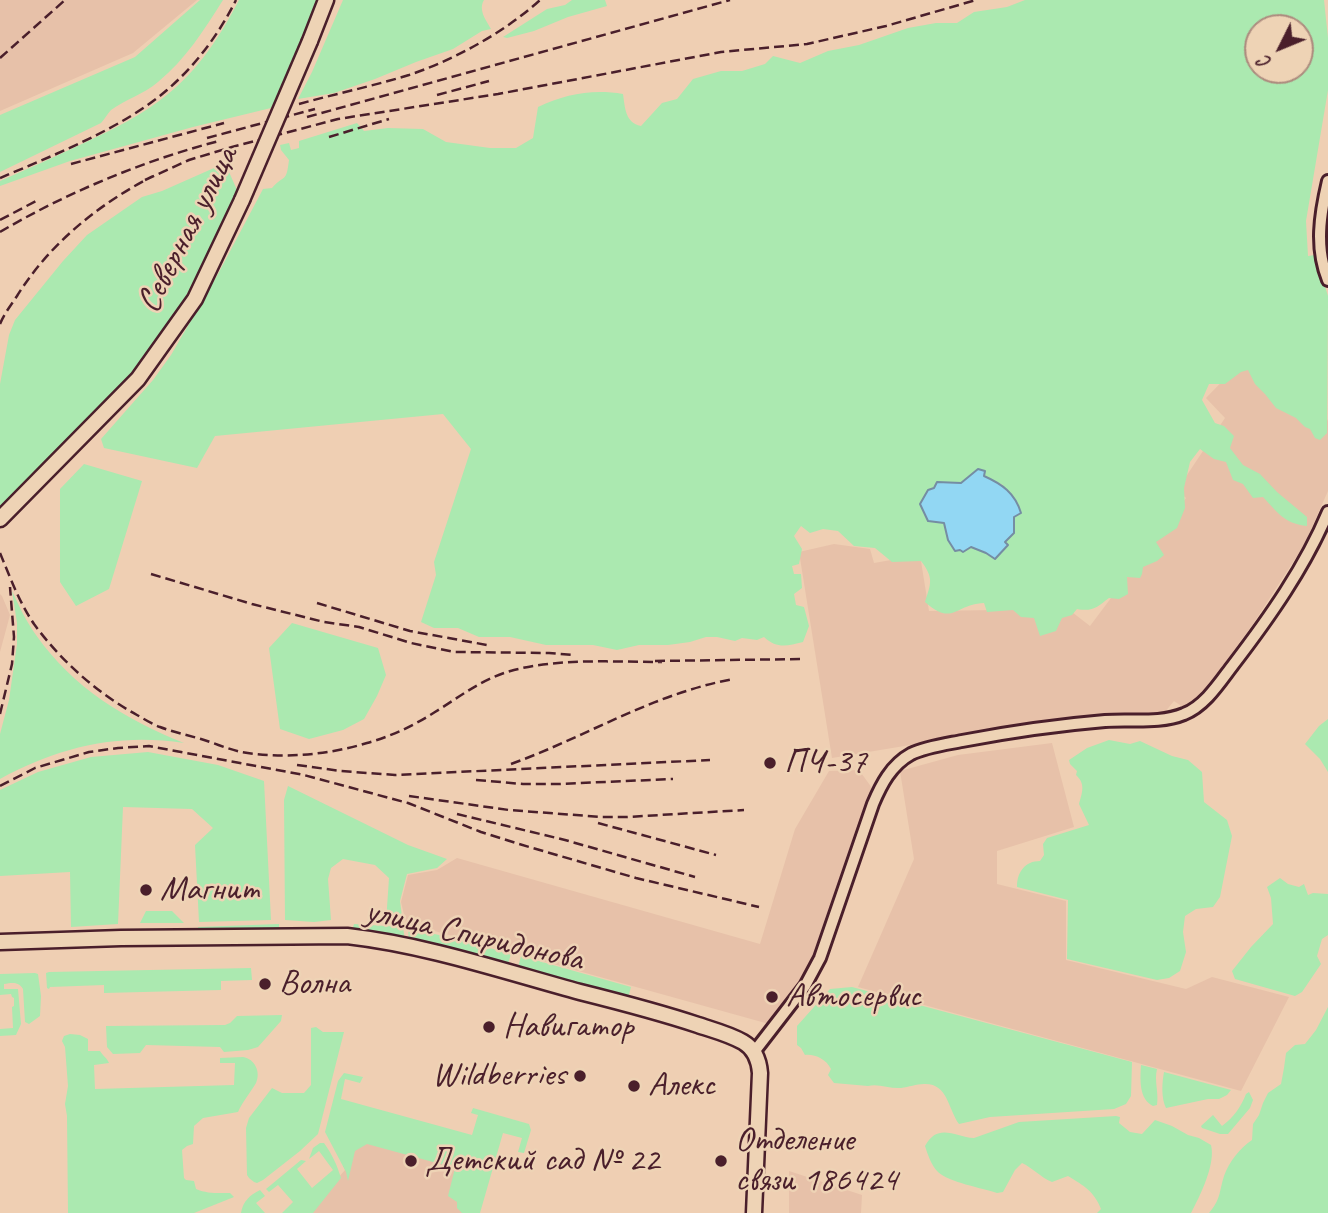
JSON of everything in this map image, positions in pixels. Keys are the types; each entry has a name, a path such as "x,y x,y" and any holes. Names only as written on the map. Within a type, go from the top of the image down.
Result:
{"street":[{"name":"Северная улица","path":"0,519 138,379 195,299 242,200 326,0"},
{"path":"1328,181 1322,206 1320,251 1328,280"},
{"path":"754,1213 760,1073 759,1061 754,1052 805,986 820,958 883,781 900,762 912,754 944,745 1105,721 1153,720 1185,714 1203,701 1216,686 1263,624 1293,580 1328,512"},
{"name":"улица Спиридонова","path":"0,942 121,937 367,938 492,967 653,1011 733,1037 754,1052"}],"shaded area":[{"path":"0,0 197,0 133,53 0,111"},
{"path":"1241,362 1320,435 1328,419 1328,491 1304,545 1253,624 1200,697 1186,709 1174,701 1164,713 1108,714 832,758 799,552 834,544 870,549 874,563 920,555 929,611 1068,609 1090,626 1186,498 1177,490 1225,418 1206,398"},
{"path":"0,594 10,615 0,652"},
{"path":"1052,743 1074,827 997,851 997,884 1066,901 1066,960 1186,989 1212,977 1289,997 1241,1091 858,987 914,859 900,771 958,755"},
{"path":"859,770 872,788 806,975 790,1001 769,1024 406,923 401,902 408,875 437,870 457,858 760,944 795,829 829,771"},
{"name":"Детский сад № 22","path":"331,1138 483,1151 468,1213 307,1213 345,1170"},
{"path":"789,1171 862,1195 861,1213 789,1213"}],"green space":[{"path":"200,0 223,0 186,54 158,82 111,110 101,123 0,172 0,115 135,57"},
{"path":"239,0 323,0 271,108 70,161 0,186 0,181 106,132 158,102 199,62 217,39"},
{"path":"343,0 484,0 482,11 491,29 482,31 453,49 375,79 334,93 298,99"},
{"path":"572,0 605,0 607,6 568,17 534,31 503,37 547,9 565,5"},
{"path":"1025,0 1324,0 1328,38 1328,90 1306,221 1308,256 1315,255 1328,296 1327,433 1320,440 1315,438 1310,429 1296,418 1276,408 1255,384 1248,370 1225,384 1209,384 1202,400 1215,423 1224,426 1234,436 1230,448 1243,465 1260,474 1307,517 1307,526 1287,520 1263,497 1253,498 1243,484 1233,480 1226,462 1214,459 1200,449 1190,462 1184,488 1185,508 1177,528 1156,542 1164,555 1143,567 1140,578 1127,577 1128,594 1119,599 1109,598 1091,609 1077,609 1072,615 1062,618 1056,631 1040,636 1034,618 1021,617 1013,610 987,612 984,603 948,614 942,613 925,602 930,581 921,561 892,562 875,548 854,546 838,531 823,529 810,533 801,526 794,536 802,549 799,564 792,566 794,574 801,574 802,588 794,594 796,605 804,607 809,626 803,642 782,646 764,637 735,641 706,637 690,642 639,645 617,650 593,645 546,645 510,637 479,637 458,628 434,628 421,622 436,575 434,562 471,449 443,414 215,436 197,468 104,448 101,439 153,380 171,355 263,189 272,188 286,175 289,160 280,145 289,143 291,150 299,148 299,141 357,123 364,131 388,128 423,129 446,142 490,148 516,148 533,138 538,107 590,92 623,94 629,118 641,126 662,103 677,99 693,79 721,71 742,71 765,64 773,56 800,63 828,51 859,45 908,28 936,23 957,23 974,12 1007,7","holes":["973,475 984,476 1003,485 1007,545 986,553 971,547 960,550 948,540 944,523 928,490 934,488 938,482 961,483"]},
{"path":"221,166 229,172 237,190 184,300 156,345 130,380 0,515 0,384 9,335 15,320 87,235 142,197"},
{"path":"84,464 142,481 109,589 76,606 60,582 60,489"},
{"path":"12,591 36,635 66,671 121,712 184,743 135,740 89,745 44,758 0,779 0,734 9,700 17,644"},
{"path":"292,623 378,648 386,675 364,719 343,730 309,739 280,729 269,648"},
{"path":"1328,719 1328,772 1305,744"},
{"path":"1109,740 1130,744 1140,741 1172,756 1188,760 1202,772 1204,802 1227,820 1232,836 1220,897 1213,907 1196,909 1185,916 1183,932 1186,952 1180,971 1169,978 1157,980 1067,959 1068,900 1017,887 1023,868 1040,861 1044,855 1043,844 1047,838 1089,825 1079,804 1081,782 1069,760 1087,748"},
{"path":"148,752 218,765 264,781 271,920 199,922 195,845 213,828 192,809 123,807 118,924 71,927 70,872 0,876 0,790 38,772 91,757"},
{"path":"288,786 408,845 447,859 437,868 407,874 400,901 403,924 386,922 389,878 375,865 343,859 331,868 328,879 331,920 285,920 284,800"},
{"path":"1280,878 1299,887 1304,884 1308,895 1328,894 1328,935 1322,939 1317,956 1321,964 1302,992 1295,996 1235,979 1232,971 1273,924 1271,898 1267,887"},
{"path":"146,911 172,911 184,923 140,923"},
{"path":"279,924 279,938 199,940 198,927"},
{"path":"354,924 403,927 405,941 352,931"},
{"path":"408,928 511,954 507,967 409,942"},
{"path":"521,956 631,987 627,1002 517,971"},
{"path":"251,968 252,980 221,981 221,990 104,993 104,985 49,989 46,973 49,972"},
{"path":"0,974 38,974 41,996 40,1016 29,1024 25,1022 23,989 17,984 4,984 4,989 18,989 21,1024 16,1035 0,1036 0,1029 13,1028 14,998 11,994 0,995"},
{"path":"852,987 1132,1062 1131,1096 1126,1104 1114,1109 990,1117 959,1124 943,1092 932,1085 897,1088 834,1083 828,1075 831,1069 826,1062 816,1056 805,1055 797,1045 797,1026 830,989"},
{"path":"1328,1007 1328,1213 1209,1213 1218,1199 1229,1166 1239,1151 1252,1140 1253,1124 1268,1093 1281,1084 1286,1053 1295,1045 1305,1044"},
{"path":"282,1015 281,1021 258,1047 248,1050 224,1052 220,1047 146,1045 140,1053 113,1054 107,1047 106,1026 225,1025 237,1016"},
{"path":"316,1027 323,1032 344,1032 318,1134 263,1180 254,1182 247,1175 246,1128 249,1118 272,1088 282,1093 304,1093 311,1085 311,1028"},
{"path":"70,1034 88,1039 88,1051 100,1051 109,1063 94,1065 95,1089 234,1085 235,1063 220,1063 220,1058 243,1057 254,1063 257,1070 256,1083 238,1112 203,1118 194,1126 193,1144 182,1150 186,1180 194,1181 196,1189 200,1191 230,1193 234,1197 194,1213 68,1213 65,1104 68,1086 65,1047 62,1041 64,1036"},
{"path":"1141,1065 1157,1069 1157,1105 1148,1103 1143,1094"},
{"path":"1164,1072 1231,1090 1219,1099 1166,1108 1162,1090"},
{"path":"344,1073 363,1077 360,1083 345,1079 341,1099 472,1135 478,1115 471,1113 473,1108 529,1124 531,1130 524,1153 518,1152 522,1138 503,1133 480,1213 462,1213 457,1208 457,1202 448,1196 455,1168 367,1144 355,1151 348,1181 325,1132 338,1081"},
{"path":"1249,1092 1253,1100 1250,1108 1228,1134 1202,1128 1213,1115 1222,1126 1236,1112"},
{"path":"1120,1117 1119,1123 1130,1132 1142,1134 1155,1120 1211,1145 1209,1170 1191,1213 1097,1213 1101,1209 1095,1198 1079,1183 1068,1176 1052,1182 1022,1163 1003,1192 997,1193 943,1176 933,1166 925,1146 935,1134 941,1133 974,1138 1019,1122"},
{"path":"324,1143 329,1151 341,1178 313,1213 282,1213 293,1202 278,1185 269,1192 266,1189 301,1160 306,1161 297,1169 312,1188 333,1170 319,1151 309,1159 313,1148"},
{"path":"260,1190 265,1196 256,1203 265,1213 241,1213 247,1199"}],"water":[{"path":"978,469 985,471 984,476 1007,490 1021,513 1014,517 1014,533 1005,542 1008,545 995,559 971,547 963,552 955,551 948,540 944,523 928,521 920,504 928,490 934,488 937,482 961,483"}],"railway":[{"path":"0,58 65,0"},
{"path":"0,178 87,140 149,104 197,60 236,0"},
{"path":"299,104 409,75 444,61 495,34 540,0"},
{"path":"307,117 730,0"},
{"path":"145,180 189,160 338,119 498,94 721,52 807,44 886,26 976,0"},
{"path":"437,95 489,81"},
{"path":"207,138 315,109"},
{"path":"329,137 389,119"},
{"path":"71,164 224,123"},
{"path":"0,232 106,179 219,141"},
{"path":"0,324 30,277 60,242 95,212 153,176"},
{"path":"0,220 36,201"},
{"path":"0,553 19,598 34,624 56,651 94,686 157,726 241,752 305,755 367,743 410,726 503,673 532,666 569,662 662,662"},
{"path":"151,574 252,604 324,622 359,627 411,643 454,652 574,655"},
{"path":"0,714 12,664 14,637 10,587"},
{"path":"317,603 410,631 487,645"},
{"path":"655,661 804,659"},
{"path":"511,764 676,694 734,679"},
{"path":"0,786 35,768 89,752 149,746 304,775 408,803 481,832 636,878 759,907"},
{"path":"297,765 395,775 710,760"},
{"path":"476,780 558,784 673,779"},
{"path":"409,796 509,810 601,817 744,810"},
{"path":"457,814 565,840 695,877"},
{"path":"598,823 716,855"}],"place":[{"name":"ПЧ-37","path":"770,763"},
{"name":"Магнит","path":"146,890"},
{"name":"Волна","path":"265,984"},
{"name":"Автосервис","path":"772,997"},
{"name":"Навигатор","path":"489,1027"},
{"name":"Wildberries","path":"580,1076"},
{"name":"Алекс","path":"634,1086"},
{"name":"Детский сад № 22","path":"411,1161"},
{"name":"Отделение связи 186424","path":"721,1161"}]}
